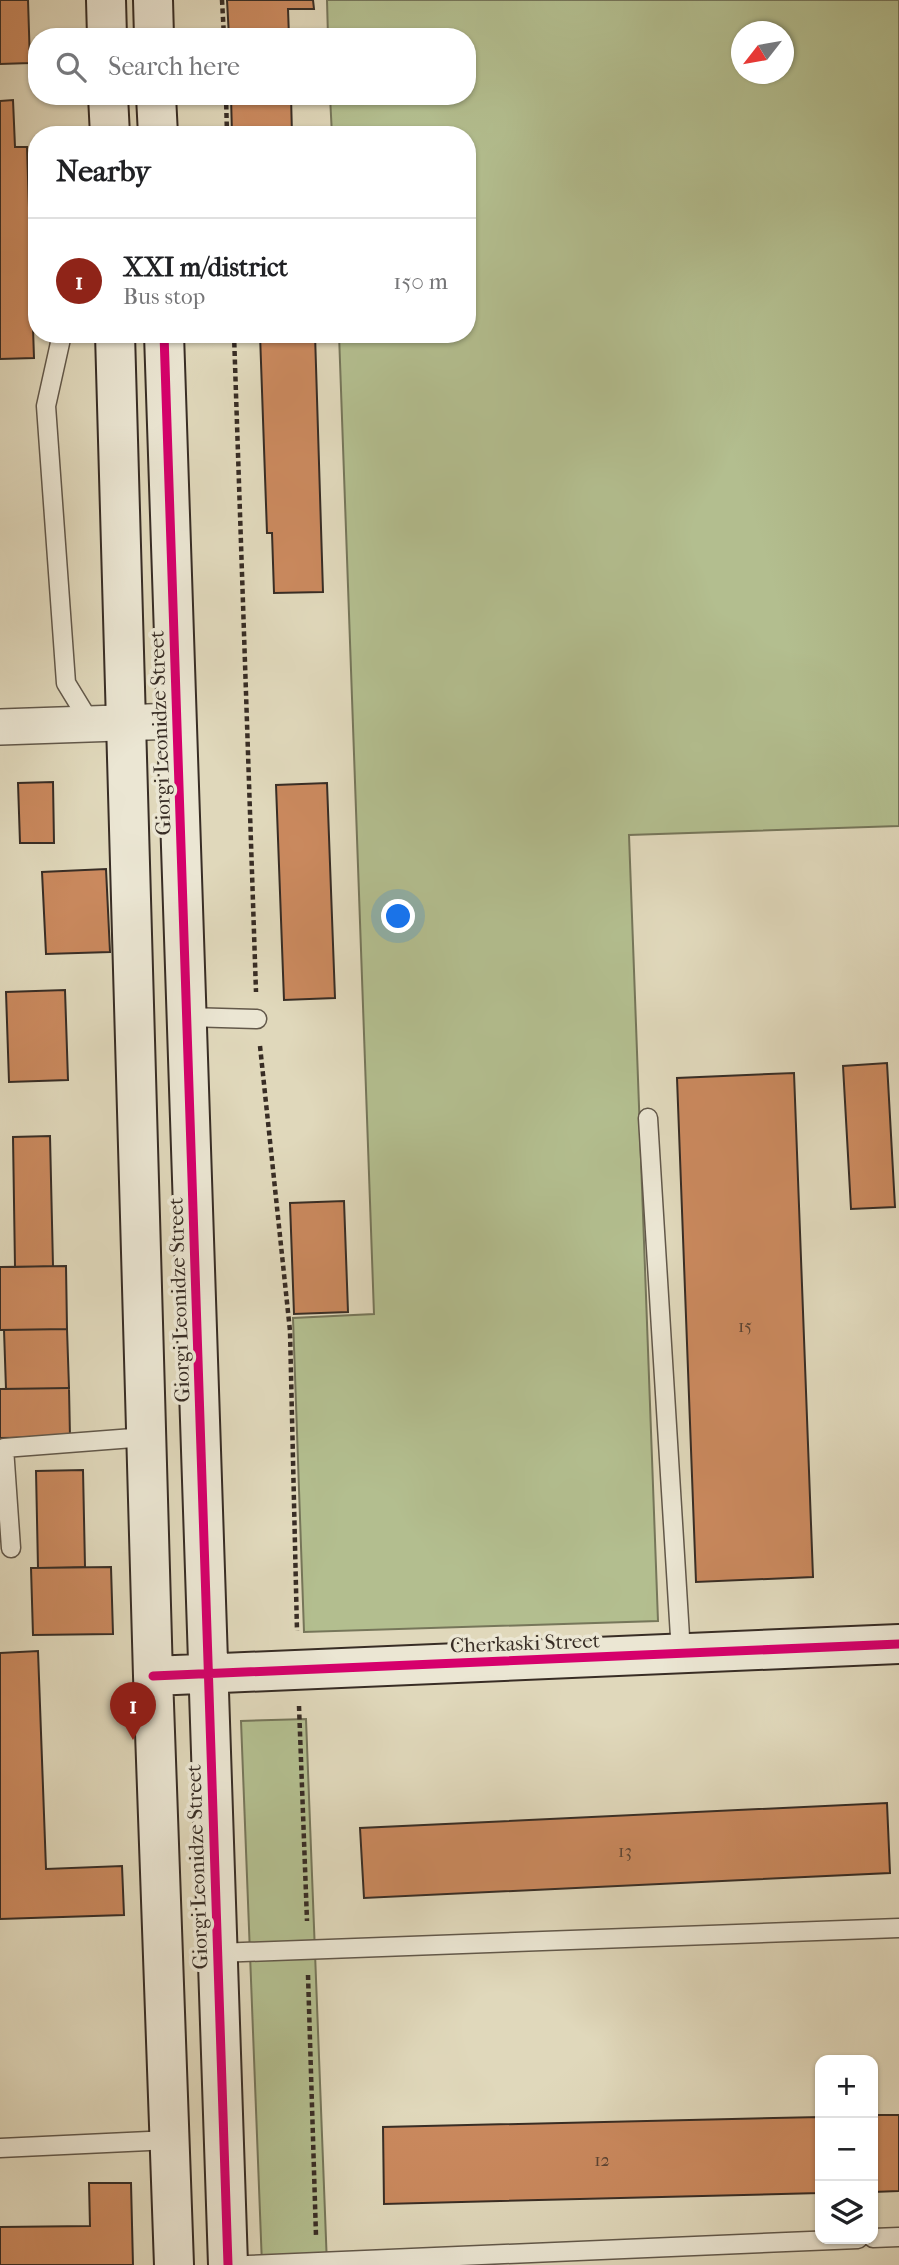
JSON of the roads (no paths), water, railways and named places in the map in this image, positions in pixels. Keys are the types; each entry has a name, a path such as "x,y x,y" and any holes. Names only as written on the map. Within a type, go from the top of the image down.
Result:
{"street":[{"path":"106,0 107,28"},
{"path":"153,0 155,28"},
{"path":"108,105 110,126"},
{"path":"156,105 158,126"},
{"name":"Giorgi Leonidze Street","path":"115,343 109,723 146,1437 174,2265"},
{"name":"Giorgi Leonidze Street","path":"164,343 228,2265"},
{"path":"0,727 177,721"},
{"name":"Cherkaski Street","path":"153,1676 899,1644"}],"lane":[{"path":"60,343 46,406 66,684 109,723"},
{"path":"187,1017 257,1019"},
{"path":"648,1118 681,1653"},
{"path":"11,1548 4,1448 146,1437"},
{"path":"217,1953 899,1928"},
{"path":"0,2148 170,2140"},
{"path":"878,2238 899,2237"},
{"path":"248,2265 815,2241"}],"place":[{"name":"XXI m/district","path":"133,1740"}]}
